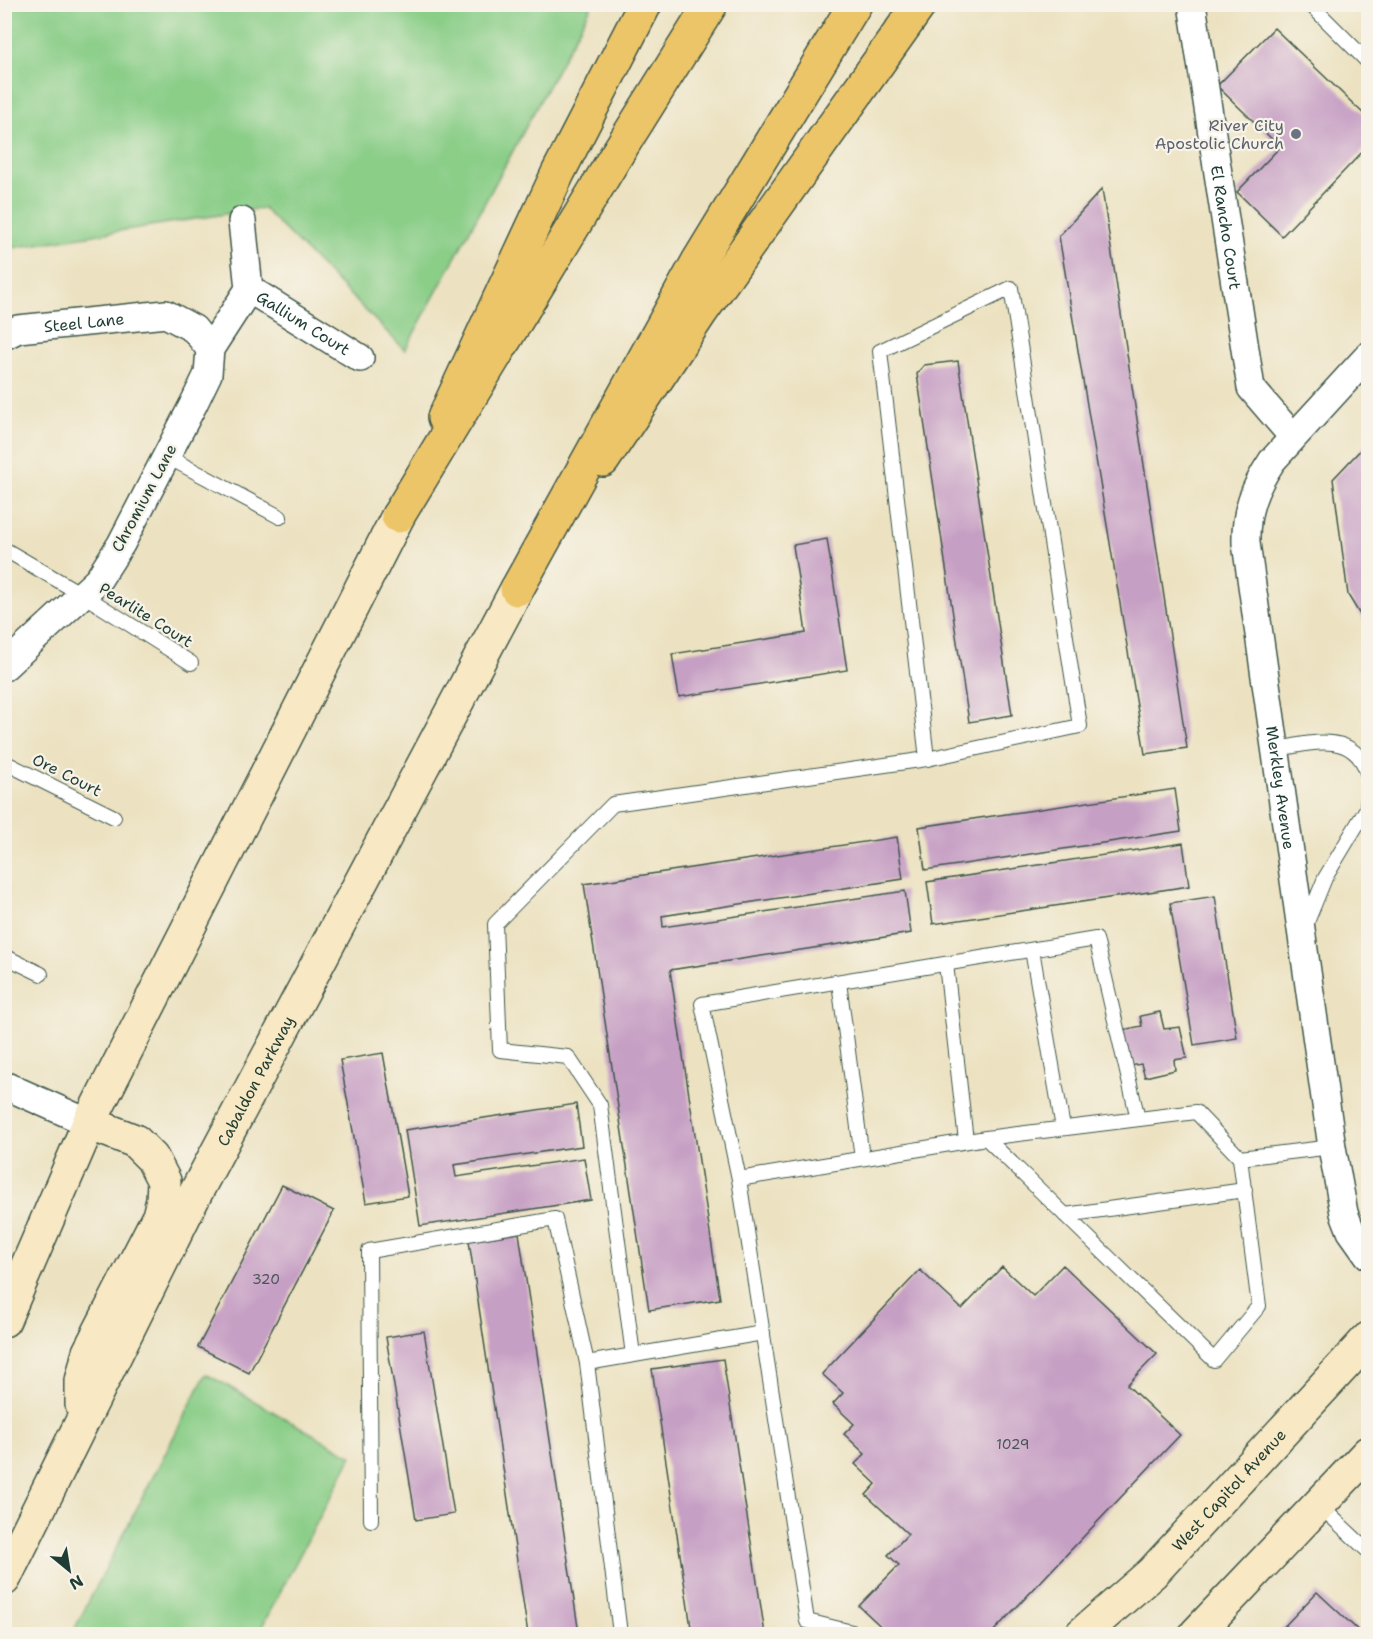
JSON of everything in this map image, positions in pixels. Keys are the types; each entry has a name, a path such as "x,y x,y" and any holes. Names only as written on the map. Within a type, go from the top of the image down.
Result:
{"main road":[{"path":"4,1320 89,1123 398,516 558,173 645,4"},
{"path":"398,516 611,164 711,4"},
{"path":"517,589 699,260 855,4"},
{"path":"517,589 701,312 920,4"},
{"name":"Cabaldon Parkway","path":"4,1579 195,1194 517,589"},
{"path":"82,1422 81,1381 89,1352 159,1216 164,1191 164,1181 152,1158 135,1141 89,1123"},
{"name":"West Capitol Avenue","path":"1082,1635 1152,1573 1368,1339"},
{"path":"1196,1635 1368,1453"}],"street":[{"name":"El Rancho Court","path":"1192,4 1251,388 1293,437"},
{"path":"210,349 249,289 242,221"},
{"name":"Gallium Court","path":"249,289 360,358"},
{"name":"Steel Lane","path":"4,336 18,329 166,314 194,329 210,349"},
{"name":"Chromium Lane","path":"4,668 98,580 121,544 208,374 210,349"},
{"name":"Merkley Avenue","path":"1368,356 1272,461 1261,477 1245,522 1246,543 1332,1147 1344,1213 1351,1231 1368,1255"},
{"path":"4,1085 89,1123"}],"lane":[{"path":"1310,4 1368,62"},
{"path":"633,1355 600,1106 568,1057 500,1050 495,924 613,804 927,759 1080,726 1011,288 880,351 927,759"},
{"path":"166,456 280,517"},
{"name":"Pearlite Court","path":"4,549 192,663"},
{"path":"1275,750 1309,743 1334,742 1351,749 1365,764 1368,775"},
{"name":"Ore Court","path":"4,762 114,817"},
{"path":"1302,935 1325,878 1367,808 1368,798"},
{"path":"860,1635 807,1621 740,1179 702,1004 1096,939 1138,1119"},
{"path":"1032,950 1063,1128"},
{"path":"4,956 41,974"},
{"path":"946,964 966,1141"},
{"path":"839,982 862,1158"},
{"path":"740,1179 986,1138 1196,1112 1240,1158 1259,1306 1214,1360 986,1138"},
{"path":"1240,1158 1332,1147"},
{"path":"1065,1215 1245,1190"},
{"path":"371,1520 369,1251 555,1219 587,1363 620,1635"},
{"path":"587,1363 763,1333"},
{"path":"1319,1505 1368,1551"}],"green space":[{"path":"5,5 592,5 405,350 263,208 5,249"},
{"path":"206,1374 352,1456 258,1634 72,1634"}],"building":[{"path":"1274,28 1368,118 1368,146 1282,236 1237,192 1280,147 1217,86"},
{"path":"1102,189 1187,748 1145,754 1059,236"},
{"path":"958,361 1012,715 969,722 917,374 924,365"},
{"path":"1368,442 1368,628 1348,595 1333,479"},
{"path":"827,539 847,670 679,697 672,654 806,633 793,545"},
{"path":"1175,789 1181,831 925,870 919,827"},
{"path":"897,837 903,879 662,916 663,927 905,891 911,933 670,970 720,1299 649,1310 584,884"},
{"path":"1183,843 1189,886 933,924 927,882"},
{"path":"1215,896 1237,1038 1194,1045 1170,903"},
{"path":"1160,1012 1164,1029 1180,1027 1187,1058 1174,1060 1175,1070 1145,1077 1141,1064 1130,1066 1122,1030 1142,1026 1140,1016"},
{"path":"383,1053 408,1196 366,1203 340,1060"},
{"path":"576,1104 582,1146 454,1165 456,1177 584,1158 591,1200 420,1226 405,1130"},
{"path":"282,1185 334,1211 249,1373 198,1347"},
{"path":"519,1233 579,1634 528,1634 469,1241"},
{"path":"1063,1265 1157,1354 1127,1385 1180,1435 991,1634 889,1634 859,1606 899,1565 888,1555 908,1534 866,1495 876,1484 855,1464 865,1454 844,1434 854,1424 833,1404 843,1393 822,1374 920,1270 962,1309 1002,1267 1033,1296"},
{"path":"424,1331 454,1514 416,1520 386,1337"},
{"path":"723,1359 765,1634 692,1634 652,1369"},
{"path":"1317,1592 1362,1634 1277,1634"}],"place":[{"name":"River City Apostolic Church","path":"1296,134"}]}
